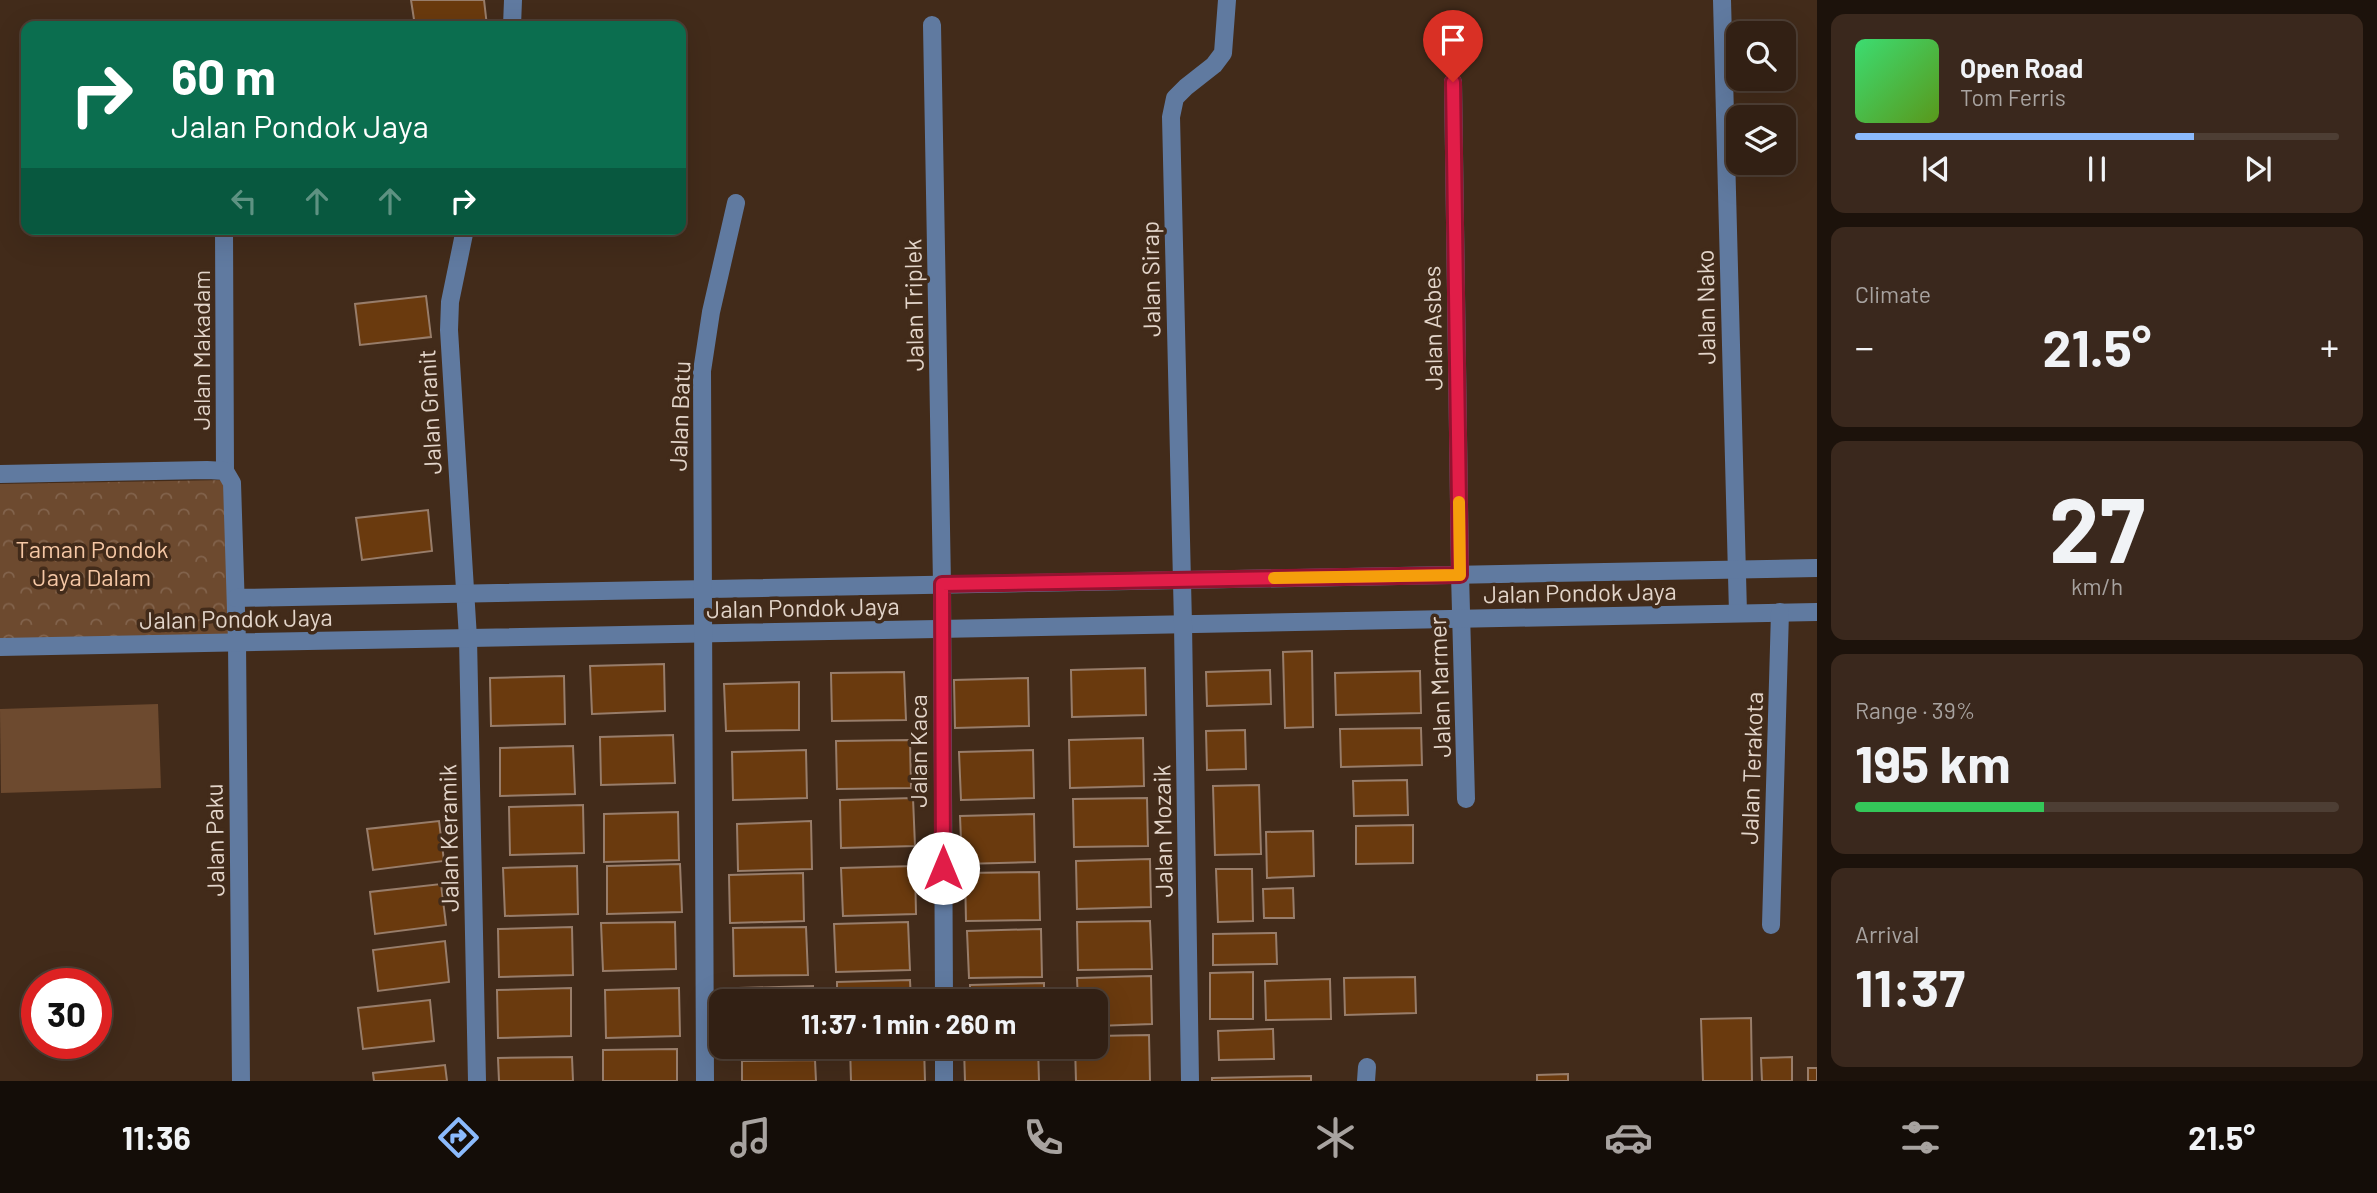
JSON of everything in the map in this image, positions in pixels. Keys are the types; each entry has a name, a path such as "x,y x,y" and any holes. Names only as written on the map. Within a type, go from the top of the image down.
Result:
{"street":[{"path":"512,21 513,0"},
{"name":"Jalan Sirap","path":"1181,580 1171,117 1175,99 1214,65 1223,52 1227,0"},
{"name":"Jalan Nako","path":"1722,0 1738,613"},
{"name":"Jalan Triplek","path":"932,25 942,584"},
{"name":"Jalan Asbes","path":"1453,82 1460,575"},
{"name":"Jalan Batu","path":"705,1081 702,371 711,312 736,203"},
{"name":"Jalan Makadam","path":"224,235 225,471 232,483 236,598"},
{"name":"Jalan Granit","path":"464,235 450,302 449,330 464,593"},
{"path":"0,474 225,471"},
{"name":"Jalan Pondok Jaya","path":"236,598 1817,568"},
{"name":"Jalan Marmer","path":"1460,575 1466,799"},
{"name":"Jalan Mozaik","path":"1181,580 1184,624 1190,1081"},
{"name":"Jalan Kaca","path":"942,584 944,989"},
{"name":"Jalan Keramik","path":"464,593 468,638 477,1081"},
{"name":"Jalan Paku","path":"236,598 241,1081"},
{"name":"Jalan Terakota","path":"1771,925 1780,612"},
{"name":"Jalan Pondok Jaya","path":"0,647 1817,612"},
{"path":"944,1059 944,1081"}],"green space":[{"name":"Taman Pondok Jaya Dalam","path":"227,480 233,636 0,646 0,484"},
{"path":"158,704 161,788 1,793 0,709"}],"building":[{"path":"411,0 484,0 486,21 414,21"},
{"path":"426,296 431,337 360,345 355,304"},
{"path":"428,510 432,551 362,560 356,518"},
{"path":"1312,651 1313,727 1285,728 1283,652"},
{"path":"664,664 665,711 592,714 590,666"},
{"path":"1145,668 1146,715 1072,717 1071,670"},
{"path":"1270,670 1271,704 1207,706 1206,672"},
{"path":"1420,671 1421,713 1336,715 1335,673"},
{"path":"904,672 906,720 832,721 831,673"},
{"path":"564,676 565,724 491,726 490,678"},
{"path":"1028,678 1029,726 955,728 954,680"},
{"path":"799,682 799,730 726,731 724,684"},
{"path":"1421,728 1422,765 1341,767 1340,729"},
{"path":"1245,730 1246,769 1207,770 1206,731"},
{"path":"673,735 675,783 601,785 600,737"},
{"path":"1143,738 1144,786 1070,788 1069,740"},
{"path":"910,740 911,788 837,789 836,741"},
{"path":"573,746 575,794 500,796 500,748"},
{"path":"806,750 807,798 733,800 732,752"},
{"path":"1033,750 1034,798 961,800 959,752"},
{"path":"1407,780 1408,815 1354,816 1353,781"},
{"path":"1259,785 1261,854 1215,855 1213,786"},
{"path":"913,798 915,846 841,848 840,800"},
{"path":"1147,798 1148,846 1074,847 1073,799"},
{"path":"583,805 584,853 510,855 509,807"},
{"path":"678,812 679,860 604,862 604,814"},
{"path":"1034,814 1035,862 962,864 960,816"},
{"path":"439,821 444,861 373,870 367,829"},
{"path":"811,821 812,869 738,871 737,824"},
{"path":"1413,825 1413,863 1356,864 1356,826"},
{"path":"1313,831 1314,876 1267,878 1266,832"},
{"path":"1150,859 1151,907 1077,909 1076,861"},
{"path":"680,864 682,912 607,914 607,866"},
{"path":"577,866 578,914 505,916 503,868"},
{"path":"915,866 916,914 843,916 841,868"},
{"path":"1216,869 1252,869 1253,921 1218,922"},
{"path":"1039,872 1040,920 966,921 965,873"},
{"path":"803,873 804,921 730,923 729,875"},
{"path":"441,884 446,925 375,934 370,892"},
{"path":"1293,888 1294,918 1264,918 1263,889"},
{"path":"1150,921 1152,969 1078,970 1077,922"},
{"path":"675,922 676,969 603,971 601,923"},
{"path":"908,922 910,970 836,972 834,924"},
{"path":"572,927 573,975 499,977 498,929"},
{"path":"806,927 808,975 734,976 733,928"},
{"path":"1041,929 1042,977 969,978 967,931"},
{"path":"1276,933 1277,964 1213,965 1213,934"},
{"path":"445,941 449,982 378,991 373,950"},
{"path":"1253,972 1253,1019 1210,1019 1210,973"},
{"path":"1151,976 1152,1024 1108,1026 1108,989 1077,989 1077,978"},
{"path":"1415,977 1416,1013 1345,1015 1344,978"},
{"path":"1330,979 1331,1019 1266,1020 1265,981"},
{"path":"910,980 910,989 837,989 837,982"},
{"path":"1044,983 1044,989 970,989 970,985"},
{"path":"813,986 813,989 739,988"},
{"path":"571,988 571,1036 498,1038 497,990"},
{"path":"679,988 680,1036 606,1038 605,990"},
{"path":"430,1000 434,1041 363,1049 358,1008"},
{"path":"1751,1018 1752,1081 1703,1081 1701,1019"},
{"path":"1273,1029 1274,1059 1219,1060 1218,1031"},
{"path":"1149,1035 1150,1081 1076,1081 1075,1059 1108,1059 1108,1036"},
{"path":"677,1049 677,1081 603,1081 603,1050"},
{"path":"572,1057 573,1081 499,1081 498,1058"},
{"path":"1792,1057 1792,1081 1762,1081 1761,1058"},
{"path":"850,1059 924,1059 925,1081 851,1081"},
{"path":"964,1059 1038,1059 1039,1081 965,1081"},
{"path":"815,1060 816,1081 742,1081 742,1061"},
{"path":"445,1065 447,1081 374,1081 373,1073"},
{"path":"1808,1068 1817,1068 1817,1081 1808,1081"},
{"path":"1568,1074 1568,1081 1537,1081 1537,1075"},
{"path":"1311,1076 1311,1081 1212,1081 1212,1078"}],"slow traffic":[{"path":"1274,578 1460,575 1459,502"}],"route":[{"path":"943,868 942,584 1460,575 1453,82"}]}
